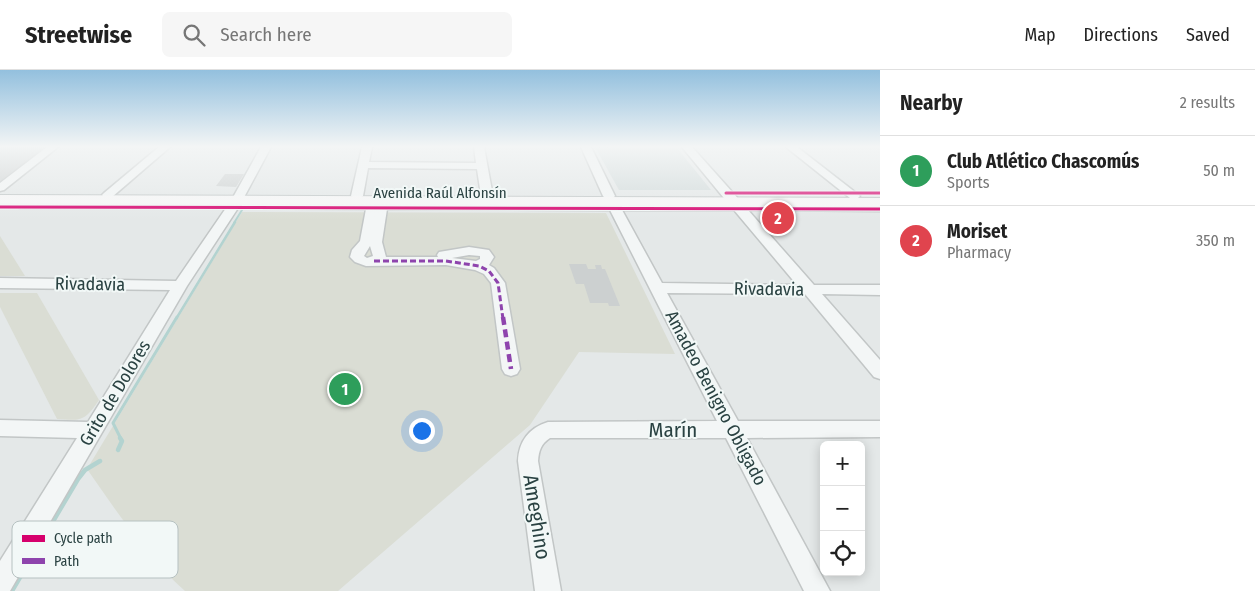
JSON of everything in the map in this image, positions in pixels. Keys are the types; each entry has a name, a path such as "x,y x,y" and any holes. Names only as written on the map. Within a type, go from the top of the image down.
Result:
{"main road":[{"name":"Avenida Raúl Alfonsín","path":"0,200 865,202"}],"street":[{"path":"0,188 21,171"},
{"path":"108,195 137,171"},
{"name":"Grito de Dolores","path":"38,521 180,286 237,200 253,171"},
{"path":"357,196 362,171"},
{"path":"482,171 488,201"},
{"name":"Amadeo Benigno Obligado","path":"598,171 818,591"},
{"path":"708,171 880,372"},
{"path":"824,171 865,202 880,218"},
{"name":"Avenida Raúl Alfonsín","path":"0,200 31,196 108,195 377,206 488,201"},
{"name":"Avenida Raúl Alfonsín","path":"237,200 357,196 488,201 733,201"},
{"name":"Avenida Raúl Alfonsín","path":"865,202 880,196"},
{"name":"Avenida Raúl Alfonsín","path":"865,202 880,207"},
{"path":"377,206 366,242 359,250 357,257 361,261 377,258 446,261 479,266 489,271 498,284 512,369"},
{"path":"377,206 375,242 377,258"},
{"name":"Rivadavia","path":"0,283 180,286"},
{"name":"Rivadavia","path":"659,288 880,290"},
{"path":"0,428 94,430"},
{"name":"Marín","path":"530,443 537,435 548,430 880,429"},
{"name":"Ameghino","path":"530,443 528,461 548,591"},
{"name":"Grito de Dolores","path":"0,584 12,564"}],"shaded area":[{"path":"609,171 696,171 711,190 619,190"},
{"path":"242,212 606,213 675,354 579,352 530,425 338,591 185,591 172,578 178,578 178,521 124,521 87,469"},
{"path":"0,236 25,276 0,276"},
{"path":"0,293 37,293 99,400 86,416 72,420 57,419 0,307"}],"building":[{"path":"0,171 13,171 0,181"},
{"path":"225,174 244,174 236,187 216,186"},
{"path":"569,264 586,264 588,269 596,269 595,265 601,265 602,269 605,269 620,306 609,306 608,303 590,303 584,284 576,284"}],"waterway":[{"path":"234,223 242,210"},
{"path":"176,319 235,222"},
{"path":"121,439 113,423 177,317"},
{"path":"118,450 122,441 120,438"},
{"path":"53,521 85,470 100,461"},
{"path":"12,591 20,578"}],"marked path":[{"path":"374,261 446,261 479,266 489,271 498,283 511,369"}],"cycle path":[{"path":"726,193 880,193"},
{"path":"0,207 880,209"}],"place":[{"name":"Moriset","path":"778,218"},
{"name":"Club Atlético Chascomús","path":"345,389"}]}
